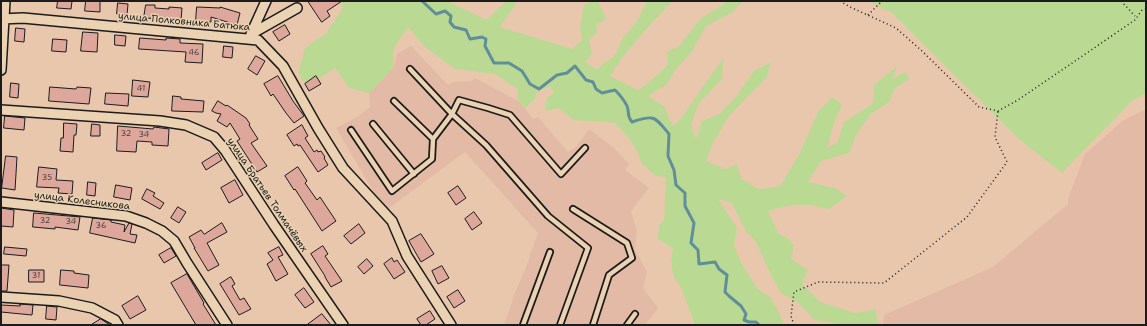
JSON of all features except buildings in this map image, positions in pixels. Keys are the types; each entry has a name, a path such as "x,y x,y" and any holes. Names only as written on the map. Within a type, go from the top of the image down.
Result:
{"street":[{"path":"1,70 2,19 5,1"},
{"path":"254,37 266,1"},
{"path":"254,37 297,8"},
{"name":"улица Полковника Батюка","path":"2,19 23,18 254,37 283,66 318,128 344,168 392,221 407,256 451,325"},
{"name":"улица Братьев Толмачёвых","path":"1,110 160,121 186,125 214,137 225,150 274,225 343,325"},
{"name":"улица Колесникова","path":"1,202 126,216 146,223 162,231 174,241 227,325"},
{"path":"1,297 59,301 92,308 115,320 118,325"}],"lane":[{"path":"410,69 452,114 486,145 548,216 588,248 560,325"},
{"path":"351,130 392,190 414,174 432,158 433,139 452,114 459,100 510,115 561,174 585,148"},
{"path":"394,101 433,139"},
{"path":"373,124 414,174"},
{"path":"573,209 628,244 632,258 609,275 593,325"},
{"path":"523,325 550,252"},
{"path":"627,325 635,314"}],"path":[{"path":"840,1 896,28 922,51 979,107 998,111 1018,100 1109,38 1135,20 1142,10 1146,9"},
{"path":"868,15 882,1"},
{"path":"1121,1 1135,16"},
{"path":"794,325 791,316 794,292 818,282 884,283 967,217 1007,162 995,137 998,111"}],"shaded area":[{"path":"411,46 448,85 454,82 471,81 475,78 520,102 533,119 538,117 568,152 576,147 589,129 614,148 629,164 625,170 649,188 631,211 637,231 635,250 647,272 643,288 658,308 645,325 504,325 538,233 465,152 385,211 336,128 359,116 370,107 369,93 394,67 397,54"},
{"path":"1146,109 1146,325 883,325 884,315 993,267 1068,204 1068,199 1085,154 1124,120"}],"green space":[{"path":"340,1 447,1 487,20 506,1 518,1 500,27 572,49 582,40 580,27 584,5 592,1 598,1 606,19 596,25 597,32 589,40 592,54 585,62 597,70 602,64 614,57 623,38 637,21 647,1 673,1 648,27 621,59 610,76 638,90 668,65 667,52 679,46 700,19 727,1 743,1 733,12 706,26 691,53 676,69 666,85 648,96 664,106 673,126 682,117 723,58 722,79 699,103 691,124 696,139 702,121 719,114 736,97 754,71 771,62 767,77 729,116 713,143 706,161 725,169 737,164 741,179 759,189 780,186 799,155 818,112 832,97 842,104 827,148 837,143 844,122 873,103 874,85 897,66 892,79 905,72 910,79 895,88 889,102 871,114 857,133 849,153 821,161 808,182 835,188 847,196 829,209 805,205 791,205 768,211 779,234 787,238 794,245 791,259 808,270 802,284 820,302 855,313 876,309 877,321 881,325 835,325 834,323 814,320 800,304 781,293 756,242 745,230 732,203 718,199 737,228 734,246 742,264 757,288 771,298 784,325 694,325 681,288 673,275 671,260 673,249 658,239 659,225 664,220 666,177 656,176 642,164 637,151 629,138 615,123 573,120 559,108 545,111 547,98 554,92 550,86 536,93 535,99 525,108 520,102 517,101 518,89 495,74 455,69 425,47 408,27 393,49 394,67 369,93 349,88 335,68 307,86 298,73 305,48 326,33 343,8"},
{"path":"868,1 1146,1 1146,93 1131,102 1062,173 1020,140 892,13"}],"waterway":[{"path":"422,1 436,14 445,11 451,16 450,22 454,27 466,30 470,39 482,37 486,39 485,46 494,63 509,63 522,71 530,84 539,89 557,75 567,73 575,66 586,80 593,82 596,89 602,93 615,90 627,106 629,118 632,122 650,118 661,124 669,134 668,156 674,170 676,185 685,193 685,206 694,223 691,243 698,250 699,264 715,262 719,269 727,275 725,292 741,306 746,314 744,320 756,322 759,325"}]}
